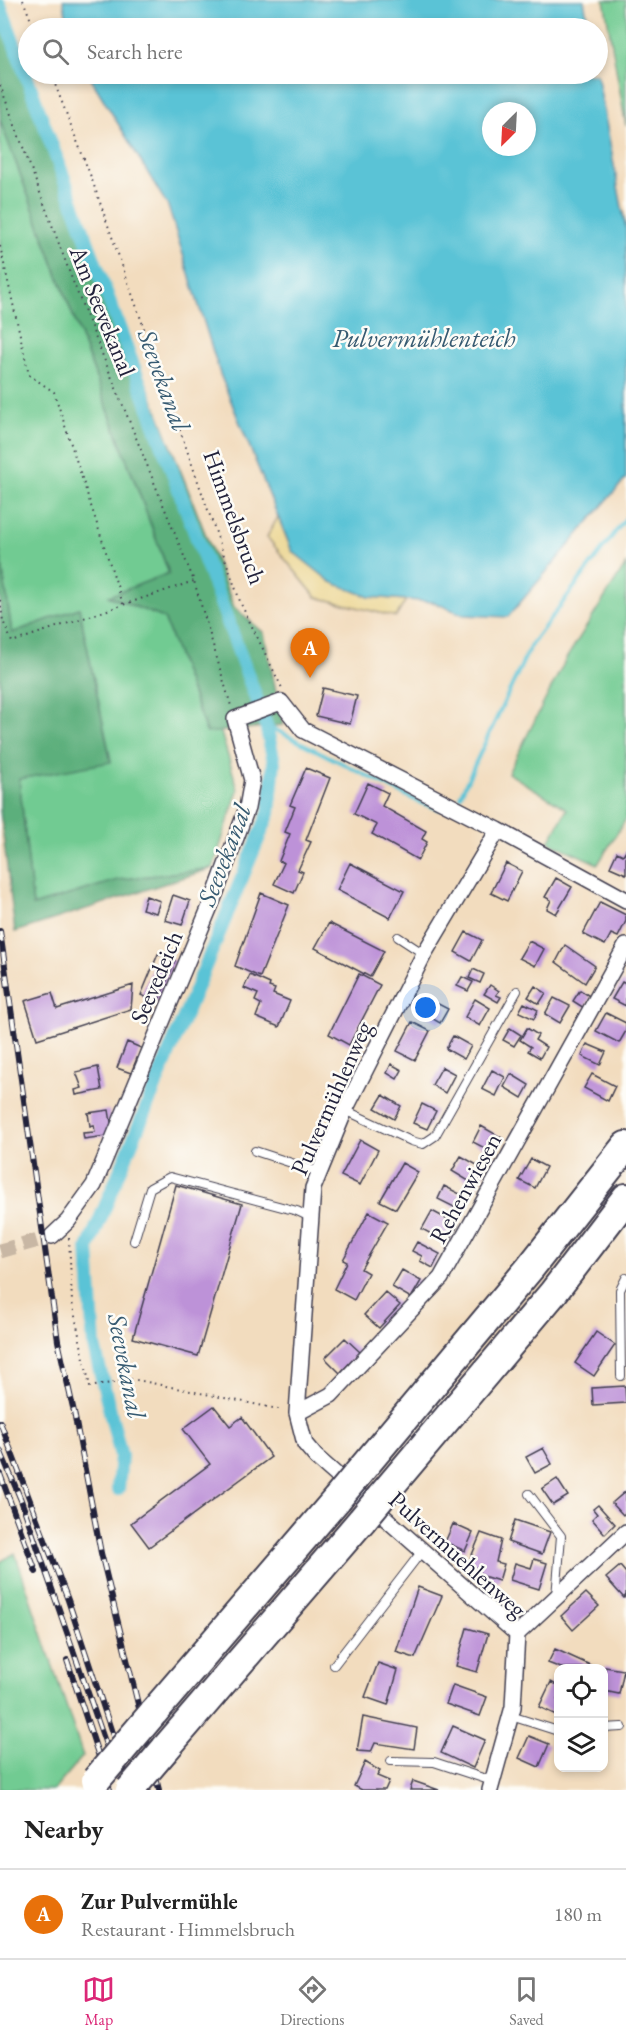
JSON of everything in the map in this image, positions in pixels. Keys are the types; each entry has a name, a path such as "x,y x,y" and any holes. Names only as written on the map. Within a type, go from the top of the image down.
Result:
{"highway":[{"path":"92,1785 337,1499 530,1268 626,1146"},
{"path":"130,1790 553,1293 626,1198"}],"street":[{"path":"242,717 279,703 303,730 498,830 626,900"},
{"name":"Seevedeich","path":"52,1236 68,1221 94,1185 216,892 247,808 252,780 242,717"},
{"name":"Pulvermühlenweg","path":"297,1413 313,1188 345,1110 424,954 498,830"},
{"name":"Rehenwiesen","path":"297,1413 331,1395 441,1278 626,946"},
{"name":"Pulvermuehlenweg","path":"297,1413 305,1444 316,1457 517,1634 517,1669 511,1716 491,1785"},
{"path":"517,1634 626,1532"}],"lane":[{"path":"398,937 424,954"},
{"path":"345,1110 411,1141 423,1144 435,1137 518,991"},
{"path":"255,1151 319,1172"},
{"path":"134,1240 150,1188 170,1177 297,1211 312,1218"},
{"path":"621,1376 620,1290 626,1278"},
{"path":"529,1494 561,1536 555,1598"},
{"path":"334,1665 422,1551"},
{"path":"511,1716 554,1730"},
{"path":"608,1727 622,1726"},
{"path":"391,1761 434,1762 491,1785"}],"path":[{"path":"23,0 30,18"},
{"name":"Am Seevekanal","path":"0,84 75,287 194,581 242,717"},
{"name":"Himmelsbruch","path":"55,84 91,177 242,604 282,685 279,703"},
{"path":"0,246 29,375 54,392 123,604"},
{"path":"0,600 3,621 12,642 194,581"},
{"path":"68,1221 72,1302 90,1387 132,1379 297,1413"}],"green space":[{"path":"604,0 626,0 626,126 608,18"},
{"path":"0,9 18,55 18,84 29,84 234,607 264,633 283,725 207,733 164,618 109,596 169,573 0,120"},
{"path":"0,120 169,574 110,597 164,618 206,732 220,729 238,790 213,868 118,880 33,906 19,779 111,761 79,608 12,633 0,550"},
{"path":"0,550 12,633 79,608 111,762 19,779 33,906 118,880 213,868 15,932 0,810"},
{"path":"626,564 626,819 598,864 549,842 567,809 508,773 567,657"},
{"path":"15,1553 83,1756 54,1790 0,1790 0,1562"}],"sand":[{"path":"278,517 292,551 369,597 406,600 396,617 316,597 267,537"}],"water":[{"path":"63,0 584,0 587,18 67,18"},
{"name":"Pulvermühlenteich","path":"94,84 599,84 626,229 626,478 508,617 464,615 433,602 369,597 331,582 292,551 220,374 168,206"}],"building":[{"path":"323,688 357,696 350,724 316,716"},
{"path":"306,768 330,778 306,840 311,842 298,870 303,872 294,893 274,884 284,863 279,861 290,834 285,832 295,807 290,805"},
{"path":"368,783 388,793 382,806 426,831 422,839 427,842 418,860 372,834 377,825 354,814"},
{"path":"626,850 626,874 610,867 617,852 623,855"},
{"path":"350,863 404,891 390,918 337,890"},
{"path":"506,863 522,871 507,901 491,893"},
{"path":"556,878 572,887 556,914 547,909 551,900 545,897"},
{"path":"261,893 289,905 260,977 235,966"},
{"path":"173,895 190,901 182,925 165,920"},
{"path":"146,896 160,901 156,913 142,909"},
{"path":"600,902 626,915 626,921 618,937 611,934 605,945 583,934"},
{"path":"329,923 384,951 370,977 315,948"},
{"path":"466,932 482,940 471,961 455,952"},
{"path":"529,941 544,949 535,966 519,958"},
{"path":"565,945 595,966 585,983 556,962"},
{"path":"158,954 175,961 158,1002 141,995"},
{"path":"473,969 484,974 480,983 469,978"},
{"path":"359,974 380,985 349,1045 329,1034"},
{"path":"250,975 270,984 269,987 275,989 273,994 290,1001 279,1027 256,1017 261,1004 255,1001 258,994 244,988"},
{"path":"462,977 473,982 468,991 457,986"},
{"path":"622,982 626,984 626,1006 612,999"},
{"path":"133,985 131,1009 37,1039 25,1001 52,993 57,1009"},
{"path":"490,985 499,991 496,995 501,997 498,1002 484,994"},
{"path":"535,986 546,993 539,1004 528,997"},
{"path":"580,990 591,997 584,1008 573,1001"},
{"path":"423,996 448,1009 440,1023 416,1009"},
{"path":"554,998 570,1006 560,1023 545,1014"},
{"path":"475,999 490,1008 480,1026 465,1017"},
{"path":"524,1003 538,1010 534,1019 519,1012"},
{"path":"606,1013 626,1023 626,1031 619,1043 596,1031"},
{"path":"412,1022 430,1031 415,1060 397,1051"},
{"path":"510,1028 521,1035 514,1046 503,1040"},
{"path":"527,1028 538,1035 535,1040 546,1047 540,1058 528,1051 531,1047 520,1040"},
{"path":"453,1036 471,1046 464,1059 446,1049"},
{"path":"127,1042 141,1048 131,1073 117,1068"},
{"path":"587,1044 606,1052 600,1065 582,1056"},
{"path":"391,1064 402,1070 397,1079 387,1073"},
{"path":"98,1067 102,1090 76,1095 75,1090 82,1088 76,1072"},
{"path":"442,1067 455,1074 445,1093 432,1085"},
{"path":"492,1070 505,1077 496,1096 482,1089"},
{"path":"511,1074 529,1085 522,1098 504,1087"},
{"path":"592,1074 615,1086 608,1101 584,1088"},
{"path":"383,1095 401,1106 394,1119 375,1108"},
{"path":"422,1104 436,1111 427,1129 413,1123"},
{"path":"109,1110 113,1135 84,1139 83,1133 95,1132 94,1125 90,1126 88,1113"},
{"path":"481,1126 502,1138 494,1153 473,1142"},
{"path":"360,1140 378,1150 360,1185 341,1176"},
{"path":"461,1156 486,1170 477,1186 452,1171"},
{"path":"531,1159 546,1167 535,1188 519,1180"},
{"path":"402,1163 418,1172 396,1209 380,1201"},
{"path":"176,1185 242,1204 198,1356 133,1338"},
{"path":"444,1186 462,1195 456,1208 438,1199"},
{"path":"432,1211 458,1225 448,1243 422,1229"},
{"path":"369,1212 388,1222 361,1269 368,1273 354,1300 334,1289 347,1262 343,1260"},
{"path":"417,1242 440,1254 433,1268 420,1261 422,1256 412,1251"},
{"path":"402,1270 421,1281 411,1298 392,1287"},
{"path":"385,1292 400,1305 379,1328 364,1315"},
{"path":"596,1332 615,1345 594,1376 575,1363"},
{"path":"345,1338 360,1352 340,1373 325,1358"},
{"path":"625,1386 626,1403 593,1405 592,1388"},
{"path":"214,1406 230,1426 242,1417 271,1457 149,1547 131,1523 210,1464 183,1429"},
{"path":"543,1448 552,1464 535,1473 526,1457"},
{"path":"557,1479 568,1496 553,1505 542,1489"},
{"path":"626,1491 626,1512 623,1515 612,1503"},
{"path":"598,1505 615,1524 605,1534 592,1519 597,1514 593,1509"},
{"path":"515,1520 550,1532 542,1554 508,1542"},
{"path":"453,1524 473,1533 465,1551 445,1542"},
{"path":"481,1533 501,1540 496,1562 504,1564 499,1581 483,1576 469,1562"},
{"path":"534,1559 547,1563 539,1589 510,1580 515,1563 531,1568"},
{"path":"620,1566 626,1573 624,1598 606,1578"},
{"path":"418,1587 442,1596 415,1658 396,1652"},
{"path":"586,1593 599,1606 573,1630 561,1616"},
{"path":"467,1628 488,1634 477,1672 456,1666"},
{"path":"555,1649 588,1664 554,1665 548,1663"},
{"path":"378,1663 398,1670 388,1705 365,1697"},
{"path":"608,1667 624,1670 619,1694 608,1692"},
{"path":"551,1682 554,1684 554,1714 539,1707"},
{"path":"453,1685 487,1697 480,1716 446,1704"},
{"path":"363,1717 417,1728 414,1749 375,1743 371,1752 357,1751"},
{"path":"453,1726 485,1740 473,1768 441,1753"},
{"path":"529,1736 549,1744 539,1767 519,1758"},
{"path":"365,1762 380,1771 377,1776 389,1781 385,1790 362,1790 354,1786"},
{"path":"413,1781 439,1790 410,1790"}],"waterway":[{"name":"Seevekanal","path":"0,5 18,54"},
{"name":"Seevekanal","path":"29,84 266,725 274,762 269,813 88,1248 94,1346 121,1456 118,1489"},
{"path":"460,796 531,645 626,518"},
{"path":"266,725 421,803 440,809"}],"tunnel":[{"path":"0,1251 52,1236"}],"railway":[{"path":"0,931 58,1341 101,1553 159,1790"},
{"path":"0,1422 68,1600 131,1790"},
{"path":"0,1450 21,1500 112,1762"},
{"path":"0,1474 36,1572"},
{"path":"67,1660 110,1790"}],"place":[{"name":"Zur Pulvermühle","path":"310,678"}]}
